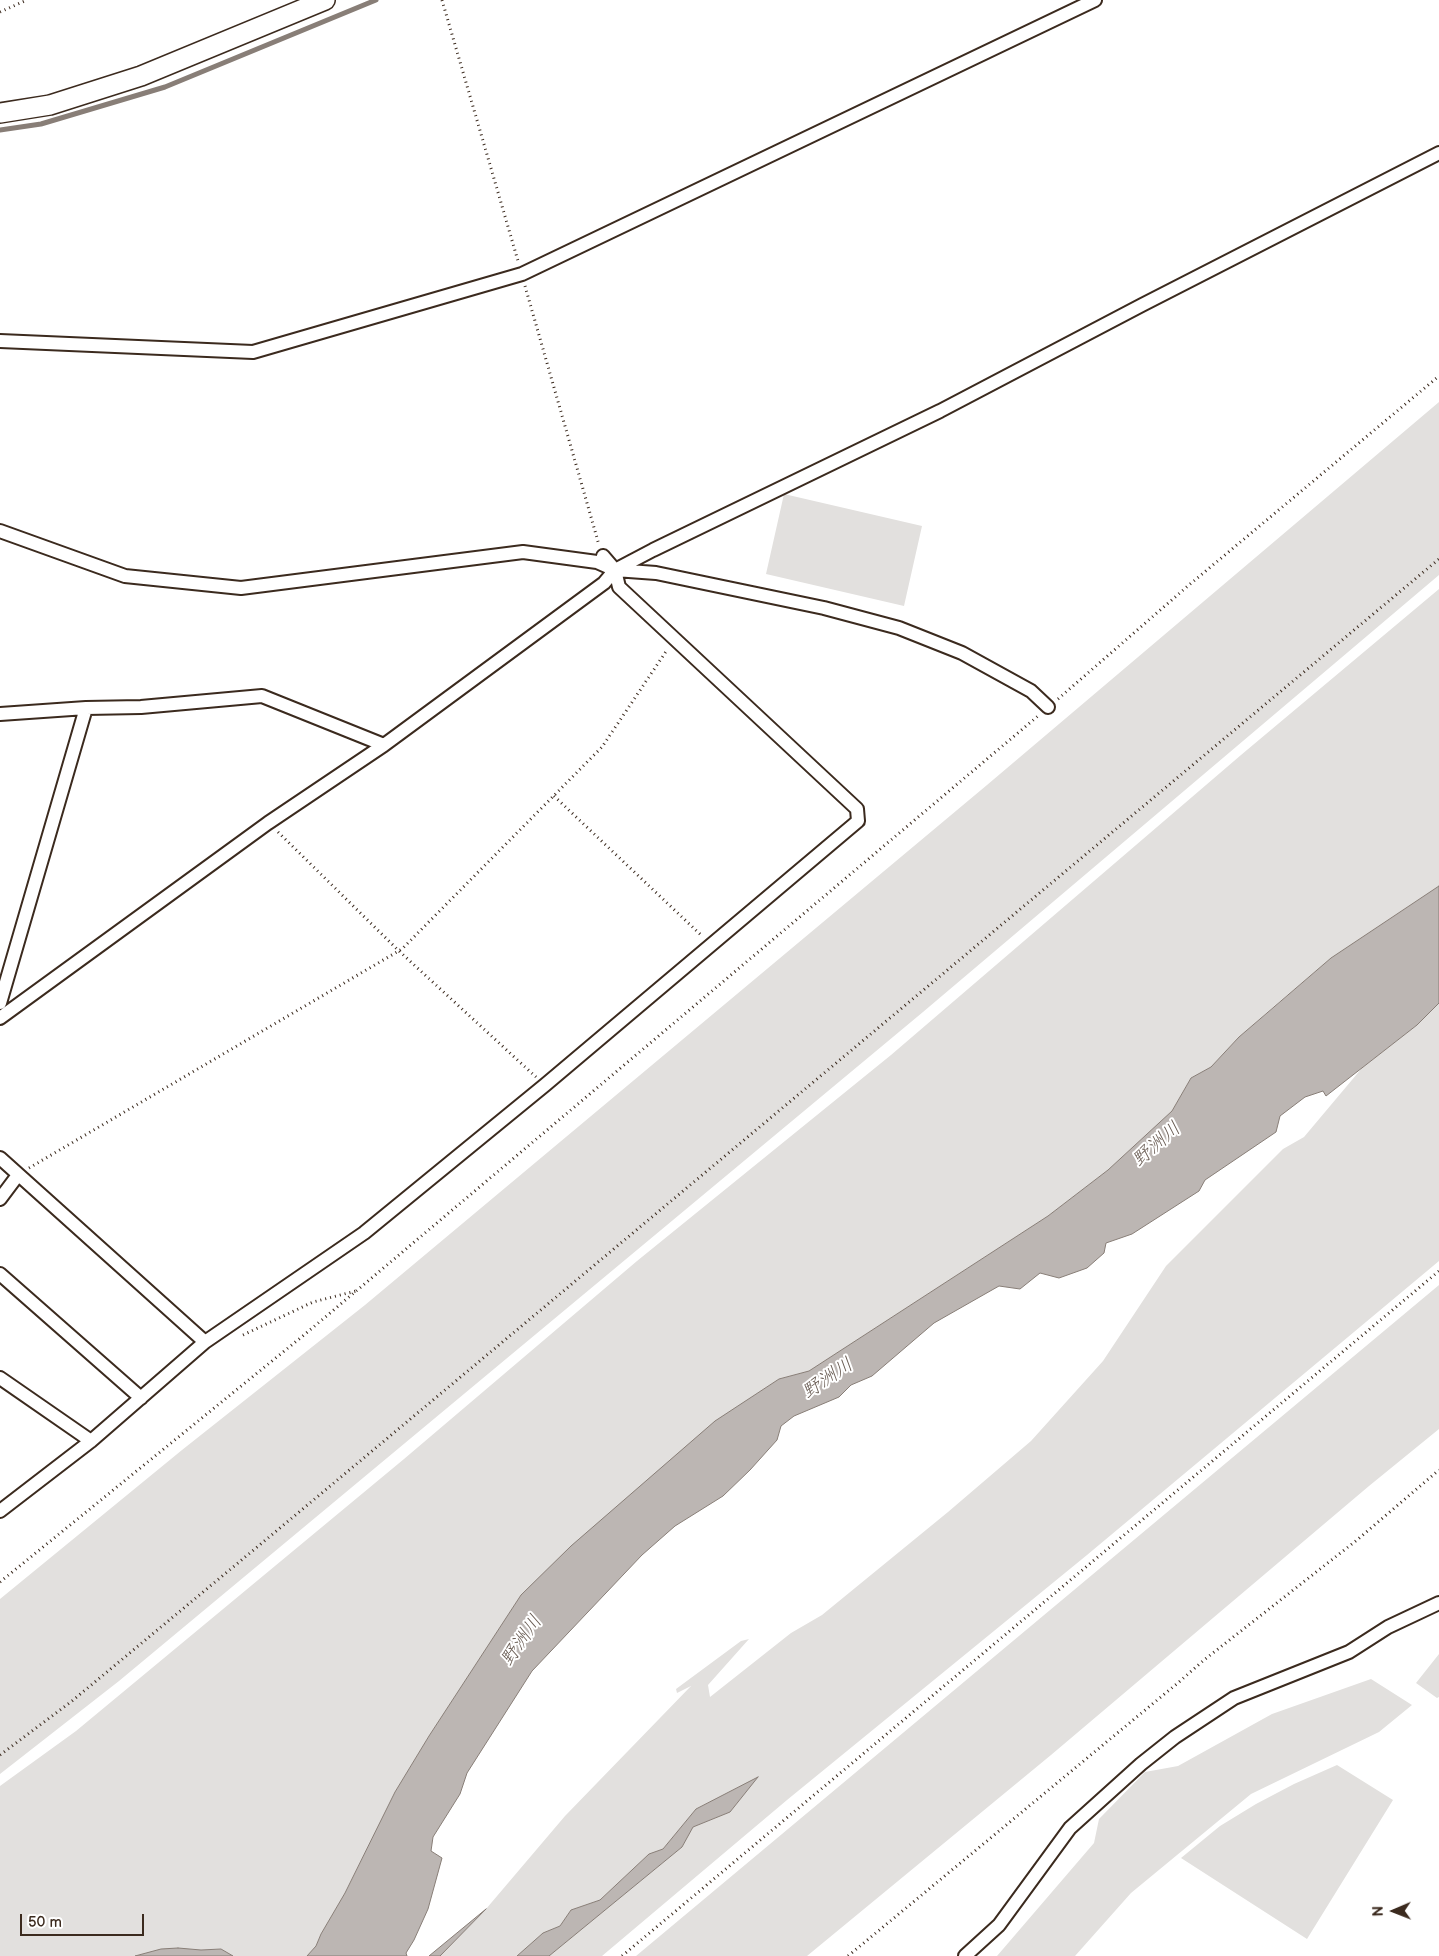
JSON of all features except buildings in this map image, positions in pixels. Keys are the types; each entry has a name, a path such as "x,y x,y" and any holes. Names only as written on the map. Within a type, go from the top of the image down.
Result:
{"street":[{"path":"0,114 50,105 141,76 325,0"},
{"path":"0,341 253,352 522,274 1095,0"},
{"path":"0,1018 268,823 384,745 604,584 615,570 940,411 1439,153"},
{"path":"0,531 125,576 241,588 523,552 597,562 615,570 656,573 824,608 899,628 962,652 1031,691 1048,707"},
{"path":"0,1510 91,1441 206,1342 364,1233 546,1085 858,821 857,809 619,587 615,570 603,556"},
{"path":"0,714 86,708 141,707 262,696 384,745"},
{"path":"0,1003 86,708"},
{"path":"0,1158 206,1342"},
{"path":"0,1199 18,1174"},
{"path":"0,1274 141,1398"},
{"path":"0,1378 91,1441"},
{"path":"965,1956 999,1925 1070,1828 1175,1737 1234,1698 1349,1652 1388,1627 1439,1603"}],"path":[{"path":"0,12 26,0"},
{"path":"0,1582 356,1291 1048,707 1189,585 1439,376"},
{"path":"0,1755 72,1700 223,1575 1439,559"},
{"path":"18,1174 398,951 602,747 675,639"},
{"path":"554,796 712,945"},
{"path":"268,823 398,951 546,1085"},
{"path":"622,1956 1439,1271"},
{"path":"241,1336 313,1302 356,1291"},
{"path":"848,1956 1204,1660 1357,1540 1439,1470"}],"shaded area":[{"path":"1439,402 1439,575 923,1012 119,1681 0,1774 0,1599 182,1450 365,1305 987,785"},
{"path":"784,494 922,526 904,606 766,574"},
{"path":"1439,589 1439,886 1331,958 1272,1008 1239,1037 1211,1067 1191,1078 1172,1111 1108,1170 1048,1216 809,1371 779,1379 716,1421 521,1595 429,1736 395,1792 345,1893 316,1946 307,1956 233,1956 221,1949 146,1953 135,1956 0,1956 0,1786 76,1731 404,1459 637,1261 891,1055 1241,755"},
{"path":"1439,1003 1439,1261 1087,1555 787,1800 602,1956 549,1956 682,1847 693,1827 730,1812 757,1778 696,1809 663,1849 649,1854 600,1900 571,1910 560,1926 543,1933 517,1956 440,1956 486,1909 565,1816 691,1686 677,1693 676,1689 741,1641 749,1639 708,1685 710,1697 791,1633 822,1615 1031,1441 1103,1361 1166,1266 1283,1149 1304,1137 1362,1068 1417,1025"},
{"path":"1439,1285 1439,1429 1051,1755 807,1956 636,1956"},
{"path":"1439,1654 1439,1697 1437,1698 1416,1683"},
{"path":"1371,1679 1412,1705 1379,1732 1251,1794 1131,1893 1075,1956 997,1956 1094,1843 1099,1819 1145,1772 1178,1766 1272,1714"},
{"path":"1337,1765 1393,1800 1307,1939 1181,1858 1220,1826 1256,1804 1294,1784"}],"water":[{"name":"野洲川","path":"1439,886 1439,1003 1417,1025 1326,1096 1323,1091 1305,1097 1280,1116 1276,1132 1205,1180 1199,1191 1132,1234 1106,1243 1104,1253 1087,1268 1059,1278 1040,1273 1020,1289 999,1286 934,1323 872,1376 851,1385 839,1397 794,1416 781,1426 777,1440 750,1470 723,1496 675,1526 642,1555 532,1671 467,1773 460,1794 433,1837 431,1851 442,1858 428,1909 406,1953 407,1956 307,1956 316,1946 345,1893 395,1792 429,1736 521,1595 571,1546 715,1421 779,1379 809,1371 1048,1216 1108,1170 1172,1111 1191,1078 1211,1067 1239,1037 1331,958"},
{"path":"758,1777 730,1812 693,1827 682,1847 549,1956 517,1956 543,1933 560,1926 571,1910 600,1900 649,1854 663,1849 696,1809"},
{"path":"486,1909 440,1956 429,1956"},
{"path":"161,1949 221,1949 233,1956 135,1956"}],"waterway":[{"path":"0,130 41,124 165,87 376,0"}]}
